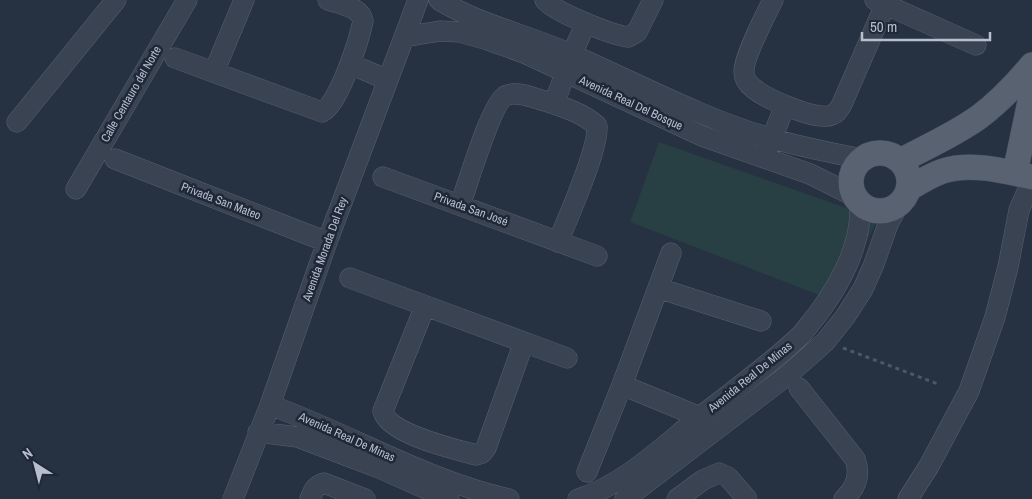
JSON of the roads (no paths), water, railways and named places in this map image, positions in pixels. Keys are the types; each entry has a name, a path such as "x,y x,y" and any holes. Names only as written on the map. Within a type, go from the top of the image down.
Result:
{"main road":[{"path":"900,160 954,133 978,117 1002,97 1032,65"},
{"path":"903,197 909,178 900,160 891,155 871,154 862,159 855,167 851,176 851,186 857,200 868,209 878,211 888,210 928,177 952,169 966,167 984,168 1026,177 1032,92"}],"street":[{"path":"17,122 116,0"},
{"name":"Calle Centauro del Norte","path":"76,189 187,0"},
{"path":"214,72 244,0"},
{"path":"175,58 322,112 331,106 350,64 360,35 363,18 351,8 328,0"},
{"name":"Avenida Morada Del Rey","path":"233,499 270,405 327,242 418,0"},
{"name":"Avenida Real Del Bosque","path":"439,0 569,63 702,136 810,174 857,200"},
{"path":"545,0 552,7 586,23 628,37 632,36 640,28 653,0"},
{"path":"773,0 744,63 744,78 759,93 802,112 826,117 833,115 838,110 842,104 880,2 976,45"},
{"path":"554,104 586,23"},
{"name":"Avenida Real Del Bosque","path":"404,38 440,31 459,32 524,53 569,63 771,139 862,159"},
{"path":"350,64 388,80"},
{"path":"460,205 492,115 496,106 504,97 515,94 554,104 585,117 597,126 589,161 558,242"},
{"path":"764,159 785,106"},
{"name":"Privada San Mateo","path":"115,159 327,242"},
{"name":"Privada San José","path":"383,177 597,256"},
{"path":"908,499 929,466 969,391 995,317 1008,267 1026,177"},
{"name":"Avenida Real De Minas","path":"578,499 655,466 789,374 821,345 845,317 863,289 888,224 903,197"},
{"name":"Avenida Real De Minas","path":"625,499 700,417 802,334 836,287 850,260 861,218 857,200"},
{"path":"586,472 622,385 671,253"},
{"path":"350,278 567,358"},
{"path":"658,288 761,321"},
{"path":"425,306 383,411 384,418 389,423 426,441 476,455 482,454 486,448 524,342"},
{"path":"802,334 821,345"},
{"path":"622,385 700,417"},
{"path":"799,388 855,459 859,468 855,486 844,499"},
{"name":"Avenida Real De Minas","path":"270,405 304,417 449,499"},
{"name":"Avenida Real De Minas","path":"258,432 298,437 382,461 418,469 469,488 509,499"},
{"path":"418,469 426,441"},
{"path":"310,499 314,489 324,483 366,499 382,461"},
{"path":"655,466 678,498 703,480 719,473 728,478 747,499"}]}
